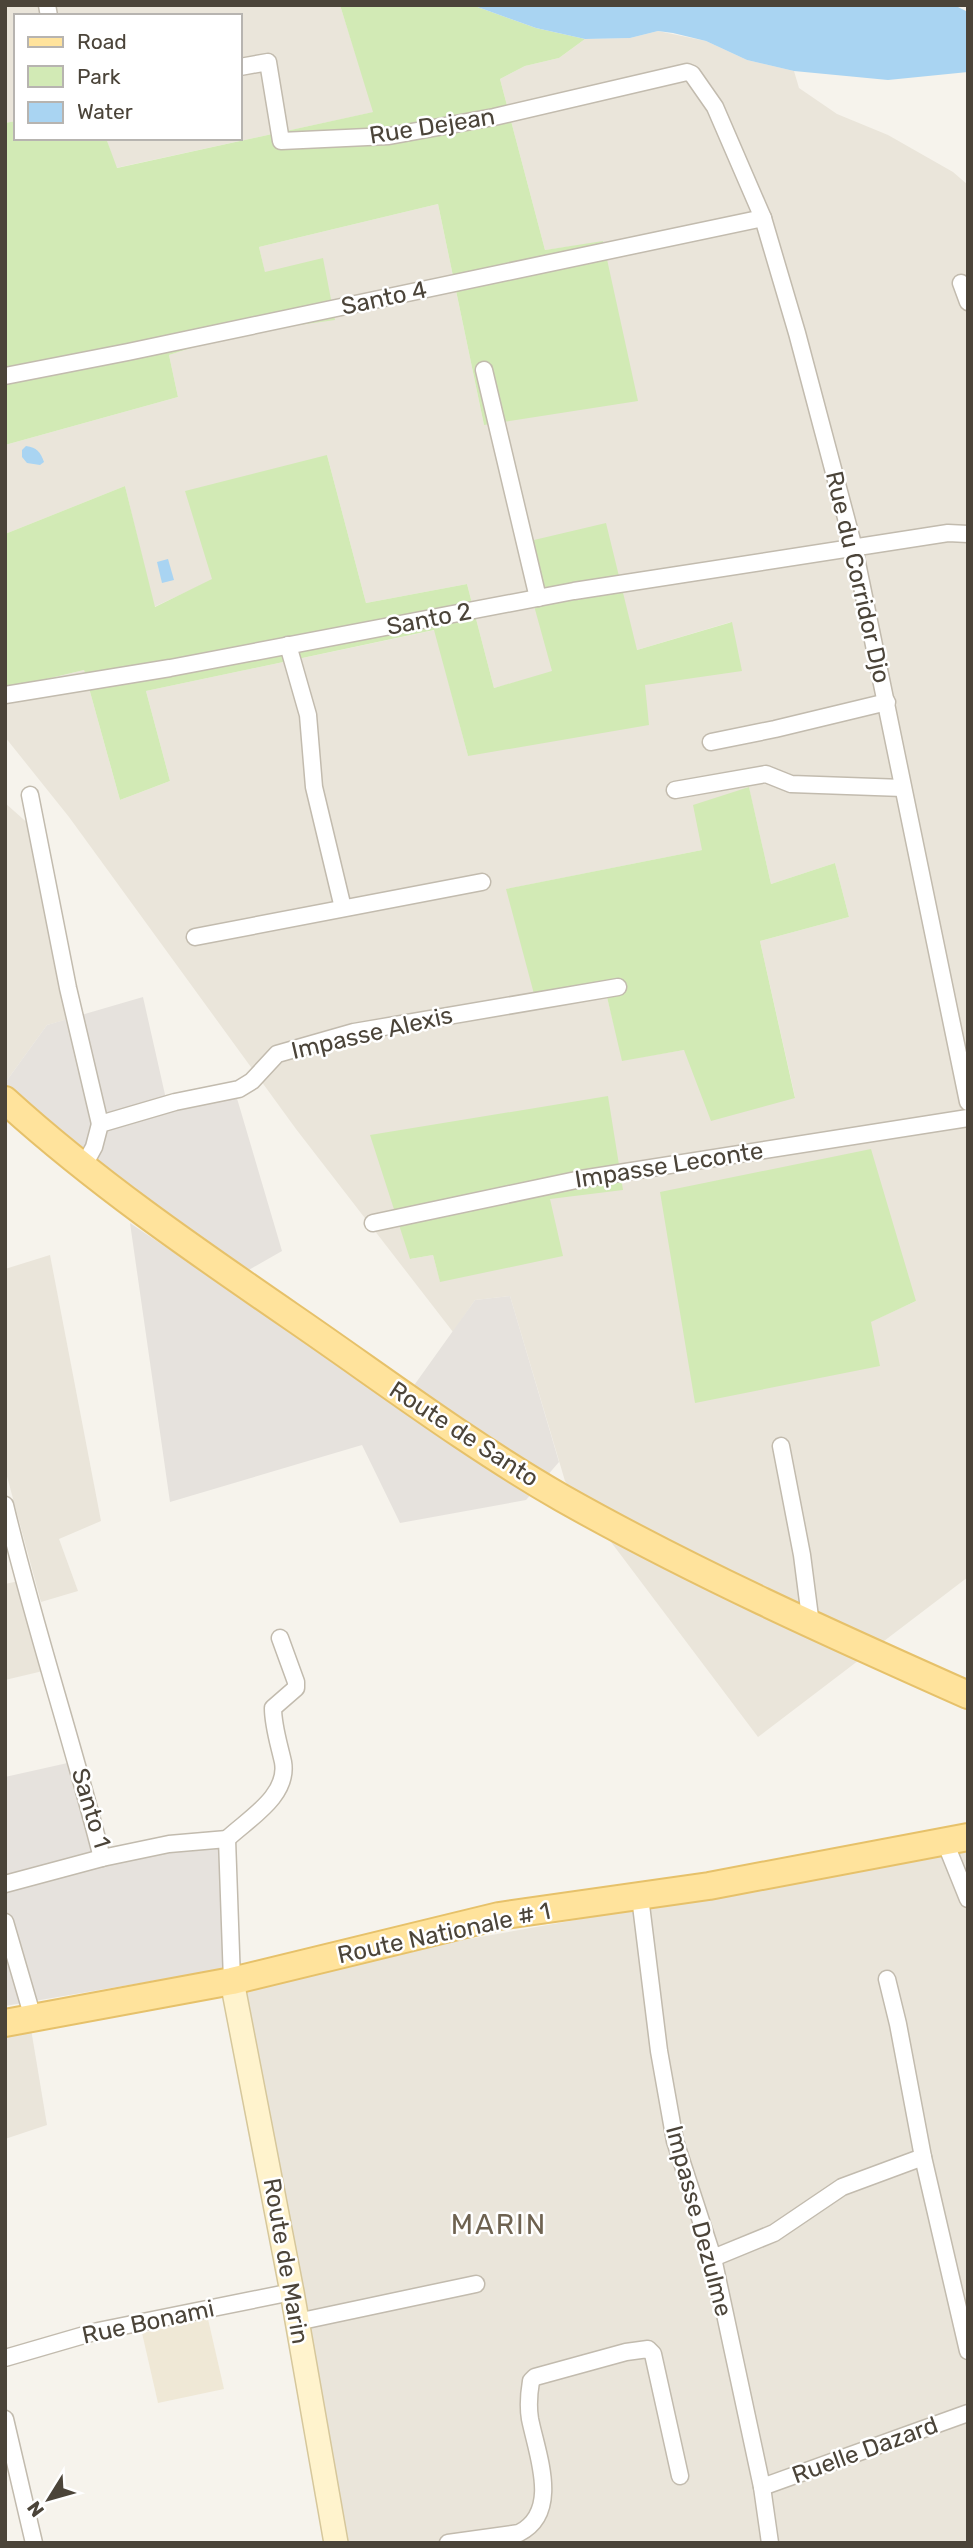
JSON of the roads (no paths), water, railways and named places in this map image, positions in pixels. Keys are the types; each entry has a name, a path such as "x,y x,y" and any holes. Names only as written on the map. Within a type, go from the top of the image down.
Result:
{"main road":[{"name":"Route de Santo","path":"5,1100 83,1167 163,1227 416,1406 561,1497 811,1625 968,1695"},
{"name":"Route Nationale # 1","path":"5,2023 232,1981 499,1916 640,1897 957,1839"},
{"name":"Route de Marin","path":"232,1981 292,2292 336,2543"}],"street":[{"name":"Rue Dejean","path":"242,67 268,62 281,141 389,136 494,117 687,72"},
{"name":"Rue du Corridor Djo","path":"687,72 692,74 715,107 763,218 797,333 854,548 968,1102"},
{"name":"Santo 4","path":"5,376 141,350 763,218"},
{"path":"961,283 968,302"},
{"path":"484,370 538,598"},
{"name":"Santo 2","path":"5,695 170,668 538,598 948,533 968,534"},
{"path":"288,645 308,715 314,787 343,908"},
{"path":"711,742 887,702"},
{"path":"675,790 766,774 791,784 903,788"},
{"path":"30,795 68,988 100,1124 94,1147 83,1167"},
{"path":"195,937 482,882"},
{"name":"Impasse Alexis","path":"100,1124 175,1102 239,1089 252,1081 277,1054 354,1032 618,987"},
{"name":"Impasse Leconte","path":"373,1223 581,1179 968,1118"},
{"path":"781,1446 802,1555 811,1625"},
{"name":"Santo 1","path":"5,1504 12,1565 81,1776 102,1858 169,1844 226,1839"},
{"path":"232,1981 226,1839 272,1799 281,1786 284,1774 273,1707 291,1694 296,1688 296,1682 280,1638"},
{"path":"957,1839 968,1899"},
{"path":"5,1884 102,1858"},
{"name":"Impasse Dezulme","path":"640,1897 659,2050 675,2141 713,2258 762,2487 770,2543"},
{"path":"5,1922 33,2018"},
{"path":"887,1979 923,2157 968,2351"},
{"path":"713,2258 774,2233 842,2187 923,2157"},
{"path":"297,2322 476,2284"},
{"name":"Rue Bonami","path":"5,2358 98,2331 292,2292"},
{"path":"448,2543 519,2533 529,2528 538,2516 542,2504 543,2478 530,2418 529,2394 531,2381 535,2377 626,2352 648,2349 653,2354 680,2476"},
{"name":"Ruelle Dazard","path":"762,2487 968,2413"},
{"path":"5,2419 34,2543"}],"water":[{"path":"472,5 954,5 968,12 968,72 888,80 794,71 747,60 706,41 673,33 658,31 630,38 585,39 536,28"},
{"path":"26,446 38,451 44,462 40,465 27,463 22,457 22,450"},
{"path":"168,559 174,580 162,583 157,562"}],"district":[{"name":"MARIN","path":"499,2224"}]}
